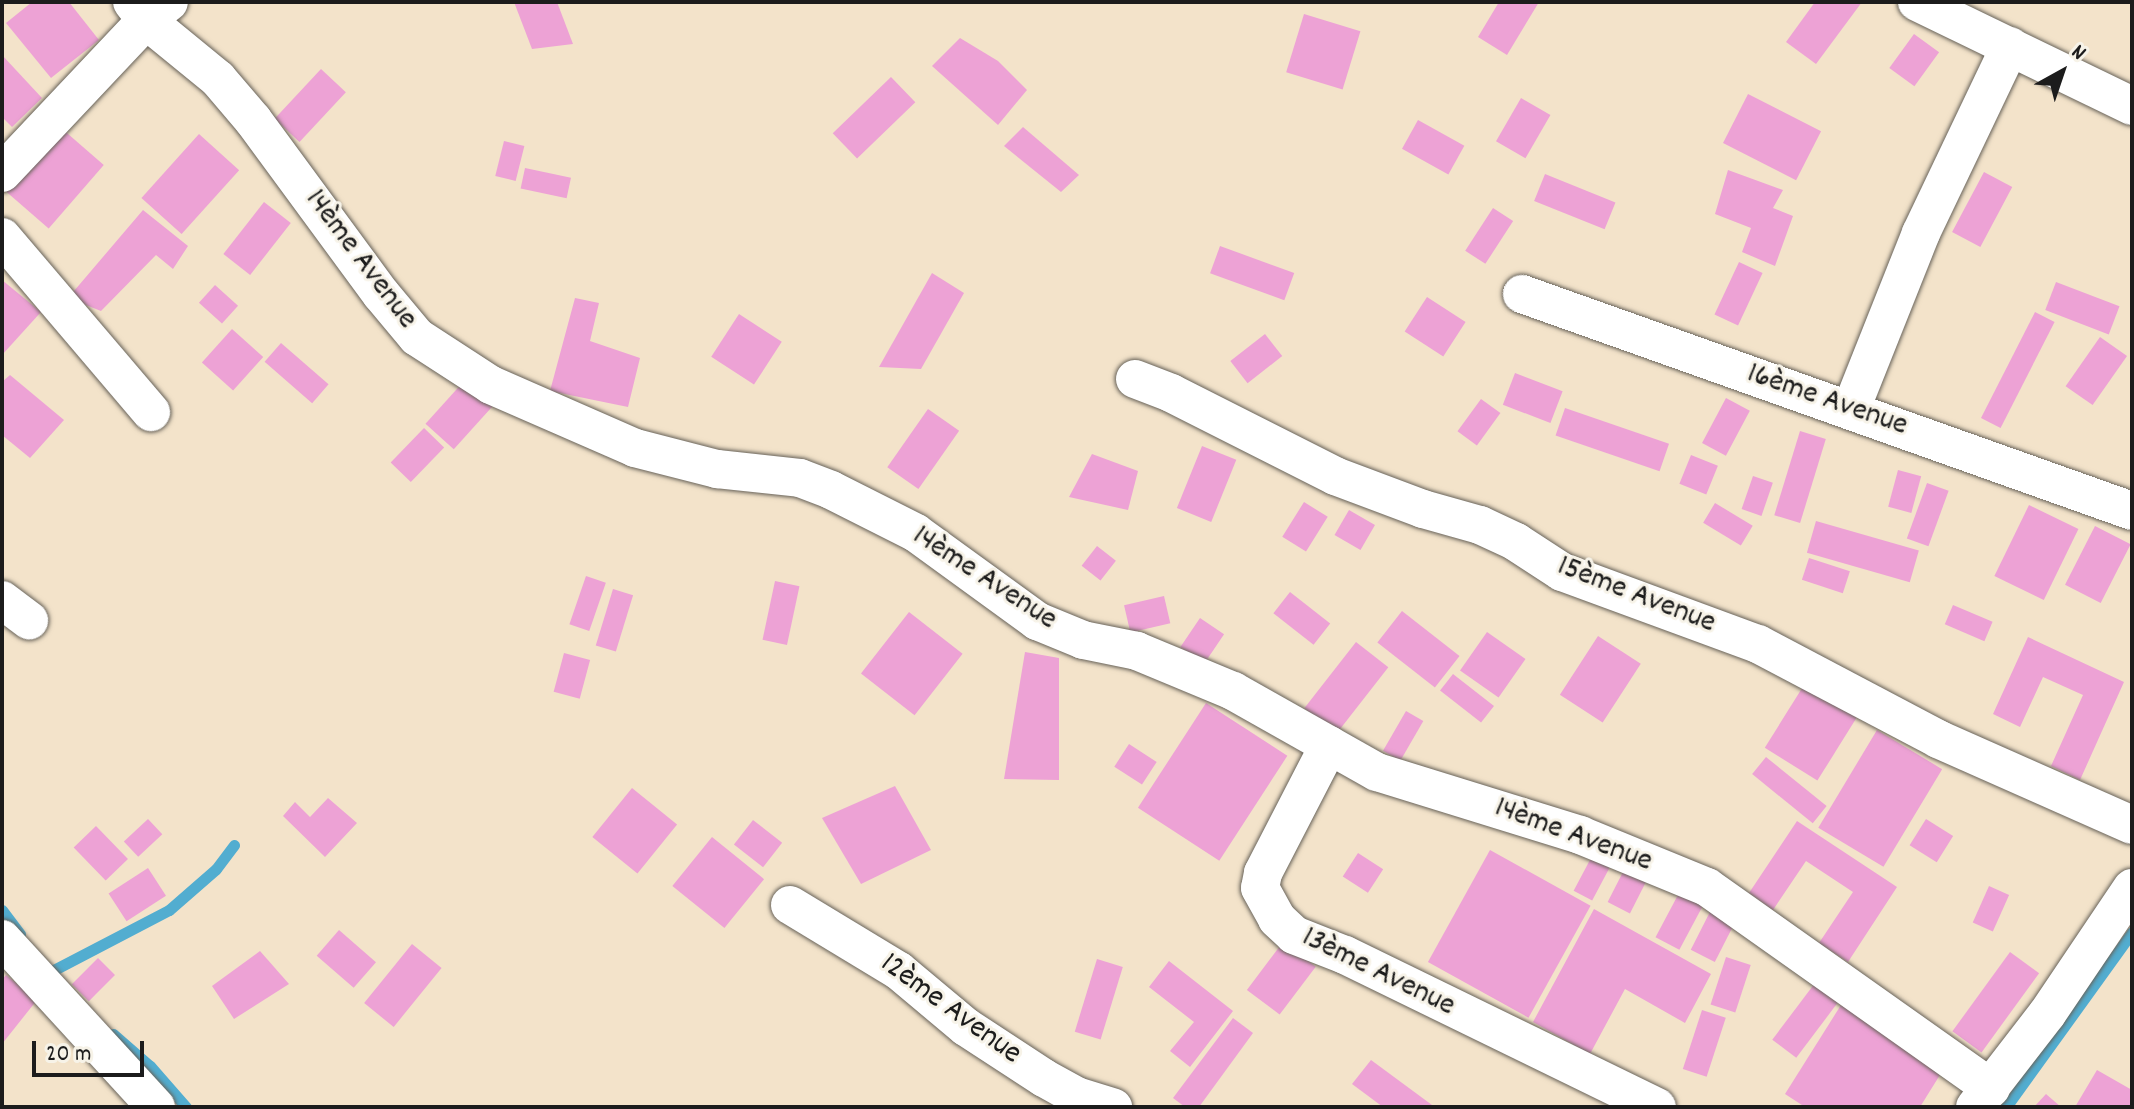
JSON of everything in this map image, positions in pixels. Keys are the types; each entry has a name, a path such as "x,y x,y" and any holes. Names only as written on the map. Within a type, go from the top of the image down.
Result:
{"street":[{"path":"1917,2 2132,106"},
{"path":"2,173 149,8"},
{"name":"14ème Avenue","path":"149,8 218,79 288,165 381,294 417,337 447,358 505,391 635,448 717,469 800,478 865,505 916,533 1037,621 1083,640 1137,651 1233,691 1377,772 1580,835 1707,887 1983,1098"},
{"path":"1851,409 1921,233 2010,46"},
{"path":"2,237 151,412"},
{"name":"16ème Avenue","path":"1522,294 2132,511"},
{"name":"15ème Avenue","path":"1135,379 1171,393 1335,476 1423,509 1480,525 1516,542 1562,572 1758,644 1938,739 2132,825"},
{"name":"13ème Avenue","path":"1329,745 1263,873 1260,888 1277,919 1294,935 1345,955 1657,1107"},
{"path":"1983,1098 2132,888"},
{"name":"12ème Avenue","path":"790,905 899,971 966,1027 1044,1078 1076,1096 1113,1107"},
{"path":"2,939 156,1107"}],"building":[{"path":"32,2 69,2 99,40 51,78 6,23"},
{"path":"514,2 557,2 573,44 532,49"},
{"path":"1499,2 1539,2 1507,55 1478,37"},
{"path":"1815,2 1862,2 1816,64 1786,42"},
{"path":"1304,14 1360,31 1343,90 1286,72"},
{"path":"1914,34 1939,52 1914,86 1889,68"},
{"path":"960,38 998,61 1027,90 998,125 932,66"},
{"path":"2,55 42,98 12,127 2,117"},
{"path":"321,69 346,92 299,142 275,119"},
{"path":"891,77 915,102 857,158 833,133"},
{"path":"1748,94 1821,131 1796,180 1723,143"},
{"path":"1521,98 1550,115 1525,158 1496,141"},
{"path":"1418,120 1464,146 1448,175 1402,149"},
{"path":"60,127 104,165 49,228 5,190"},
{"path":"1023,127 1079,175 1061,192 1004,146"},
{"path":"199,134 239,170 182,234 141,198"},
{"path":"504,141 524,146 516,181 495,176"},
{"path":"525,168 571,178 567,198 521,189"},
{"path":"1728,170 1783,190 1773,208 1793,216 1775,266 1742,252 1751,228 1715,214"},
{"path":"1984,172 2012,187 1980,247 1952,232"},
{"path":"1545,174 1615,202 1605,229 1534,201"},
{"path":"264,202 291,223 250,275 223,254"},
{"path":"1493,208 1513,221 1485,264 1465,251"},
{"path":"143,210 188,246 173,269 156,255 101,311 68,298"},
{"path":"1220,246 1294,273 1284,300 1210,273"},
{"path":"1739,262 1763,273 1738,326 1714,315"},
{"path":"932,273 964,293 921,369 879,367"},
{"path":"2,280 41,312 2,355"},
{"path":"2056,282 2119,306 2109,334 2045,310"},
{"path":"215,285 238,306 222,324 199,303"},
{"path":"1427,297 1466,322 1443,356 1405,331"},
{"path":"575,298 599,303 590,341 640,358 628,407 550,391"},
{"path":"2035,312 2055,322 2001,428 1981,418"},
{"path":"739,314 782,342 754,385 711,357"},
{"path":"232,329 263,357 233,391 202,362"},
{"path":"1265,334 1282,356 1248,383 1230,361"},
{"path":"2100,337 2127,356 2093,405 2066,386"},
{"path":"281,343 329,384 312,403 265,362"},
{"path":"1515,373 1563,391 1550,423 1503,405"},
{"path":"10,375 64,420 30,458 2,435 2,382"},
{"path":"465,380 493,405 454,449 426,424"},
{"path":"1726,398 1750,411 1726,456 1702,443"},
{"path":"1481,399 1500,413 1477,445 1457,431"},
{"path":"1565,408 1669,444 1660,471 1556,435"},
{"path":"928,409 959,431 918,489 887,467"},
{"path":"424,428 444,447 411,482 391,463"},
{"path":"1800,431 1826,439 1800,523 1774,515"},
{"path":"1202,446 1236,460 1211,522 1177,508"},
{"path":"1092,454 1138,471 1128,510 1069,497"},
{"path":"1691,455 1718,466 1706,495 1679,484"},
{"path":"1898,470 1921,476 1911,513 1888,507"},
{"path":"1753,476 1773,483 1761,516 1742,509"},
{"path":"1927,483 1949,491 1928,546 1907,538"},
{"path":"1304,502 1328,517 1306,552 1282,537"},
{"path":"1715,503 1753,526 1741,545 1703,523"},
{"path":"2029,505 2078,529 2044,600 1994,576"},
{"path":"1349,510 1375,525 1360,550 1334,535"},
{"path":"1816,521 1919,550 1910,582 1807,553"},
{"path":"2095,526 2131,544 2101,603 2065,585"},
{"path":"1097,546 1116,561 1101,580 1082,566"},
{"path":"1809,558 1850,571 1843,593 1802,580"},
{"path":"586,576 606,583 589,631 569,624"},
{"path":"775,581 799,586 787,645 763,640"},
{"path":"613,589 633,595 616,652 596,645"},
{"path":"1290,592 1330,623 1314,645 1273,613"},
{"path":"1164,596 1170,623 1130,633 1124,605"},
{"path":"1953,605 1993,622 1984,641 1945,624"},
{"path":"1402,611 1460,656 1435,687 1377,643"},
{"path":"909,612 963,654 915,715 861,673"},
{"path":"1200,618 1224,634 1204,663 1180,647"},
{"path":"1487,632 1526,659 1499,697 1460,671"},
{"path":"1598,636 1641,664 1603,722 1560,695"},
{"path":"2028,637 2124,682 2080,780 2051,766 2083,695 2043,677 2020,727 1993,714"},
{"path":"1356,642 1388,667 1337,733 1304,708"},
{"path":"1025,652 1059,658 1059,780 1004,779"},
{"path":"564,653 590,660 580,699 554,692"},
{"path":"1453,674 1494,706 1481,723 1440,691"},
{"path":"1804,685 1857,718 1817,781 1765,748"},
{"path":"1206,703 1287,756 1219,861 1138,808"},
{"path":"1406,711 1423,721 1400,761 1383,751"},
{"path":"1877,730 1942,769 1883,867 1818,828"},
{"path":"1129,744 1157,762 1142,785 1114,767"},
{"path":"1766,757 1827,806 1813,823 1752,774"},
{"path":"895,786 931,850 861,884 822,818"},
{"path":"632,788 677,825 637,873 592,837"},
{"path":"328,798 357,823 325,857 283,816 295,802 310,817"},
{"path":"148,819 162,834 138,857 124,842"},
{"path":"1926,819 1953,836 1937,862 1910,845"},
{"path":"753,820 782,843 763,867 734,844"},
{"path":"1797,821 1897,887 1848,962 1819,943 1853,892 1806,861 1773,910 1749,893"},
{"path":"96,826 128,859 106,881 74,848"},
{"path":"712,837 764,879 724,928 672,886"},
{"path":"1490,850 1591,906 1529,1018 1428,962"},
{"path":"1358,853 1383,869 1368,893 1343,876"},
{"path":"1591,858 1610,868 1592,901 1574,891"},
{"path":"148,868 166,896 127,921 109,894"},
{"path":"1624,870 1646,881 1630,913 1608,902"},
{"path":"1989,886 2009,895 1993,931 1973,923"},
{"path":"1679,893 1703,906 1679,950 1656,937"},
{"path":"1713,906 1737,918 1715,962 1691,950"},
{"path":"1594,909 1711,974 1685,1023 1625,989 1590,1054 1533,1022"},
{"path":"339,930 376,962 354,988 317,956"},
{"path":"1283,942 1316,967 1280,1015 1247,990"},
{"path":"412,944 442,968 394,1027 364,1003"},
{"path":"260,951 289,984 234,1019 212,986"},
{"path":"2010,952 2039,973 1982,1052 1952,1031"},
{"path":"1726,957 1751,965 1735,1013 1711,1005"},
{"path":"98,958 115,975 89,1001 72,984"},
{"path":"1097,959 1123,967 1101,1040 1075,1032"},
{"path":"1169,961 1233,1011 1190,1067 1170,1051 1194,1022 1149,987"},
{"path":"6,975 37,1000 2,1044 2,980"},
{"path":"1815,983 1839,1001 1796,1058 1772,1040"},
{"path":"1841,1005 1943,1070 1920,1107 1805,1107 1785,1094"},
{"path":"1702,1010 1726,1018 1707,1077 1683,1069"},
{"path":"1233,1018 1253,1033 1199,1107 1185,1107 1173,1098"},
{"path":"1371,1060 1432,1105 1383,1107 1352,1084"},
{"path":"2097,1070 2132,1090 2132,1107 2075,1107"},
{"path":"2046,1094 2061,1107 2034,1107"}],"waterway":[{"path":"48,973 169,910 216,869 234,845"},
{"path":"2,910 20,934"},
{"path":"2006,1107 2132,932"},
{"path":"113,1034 150,1066 186,1107"}]}
